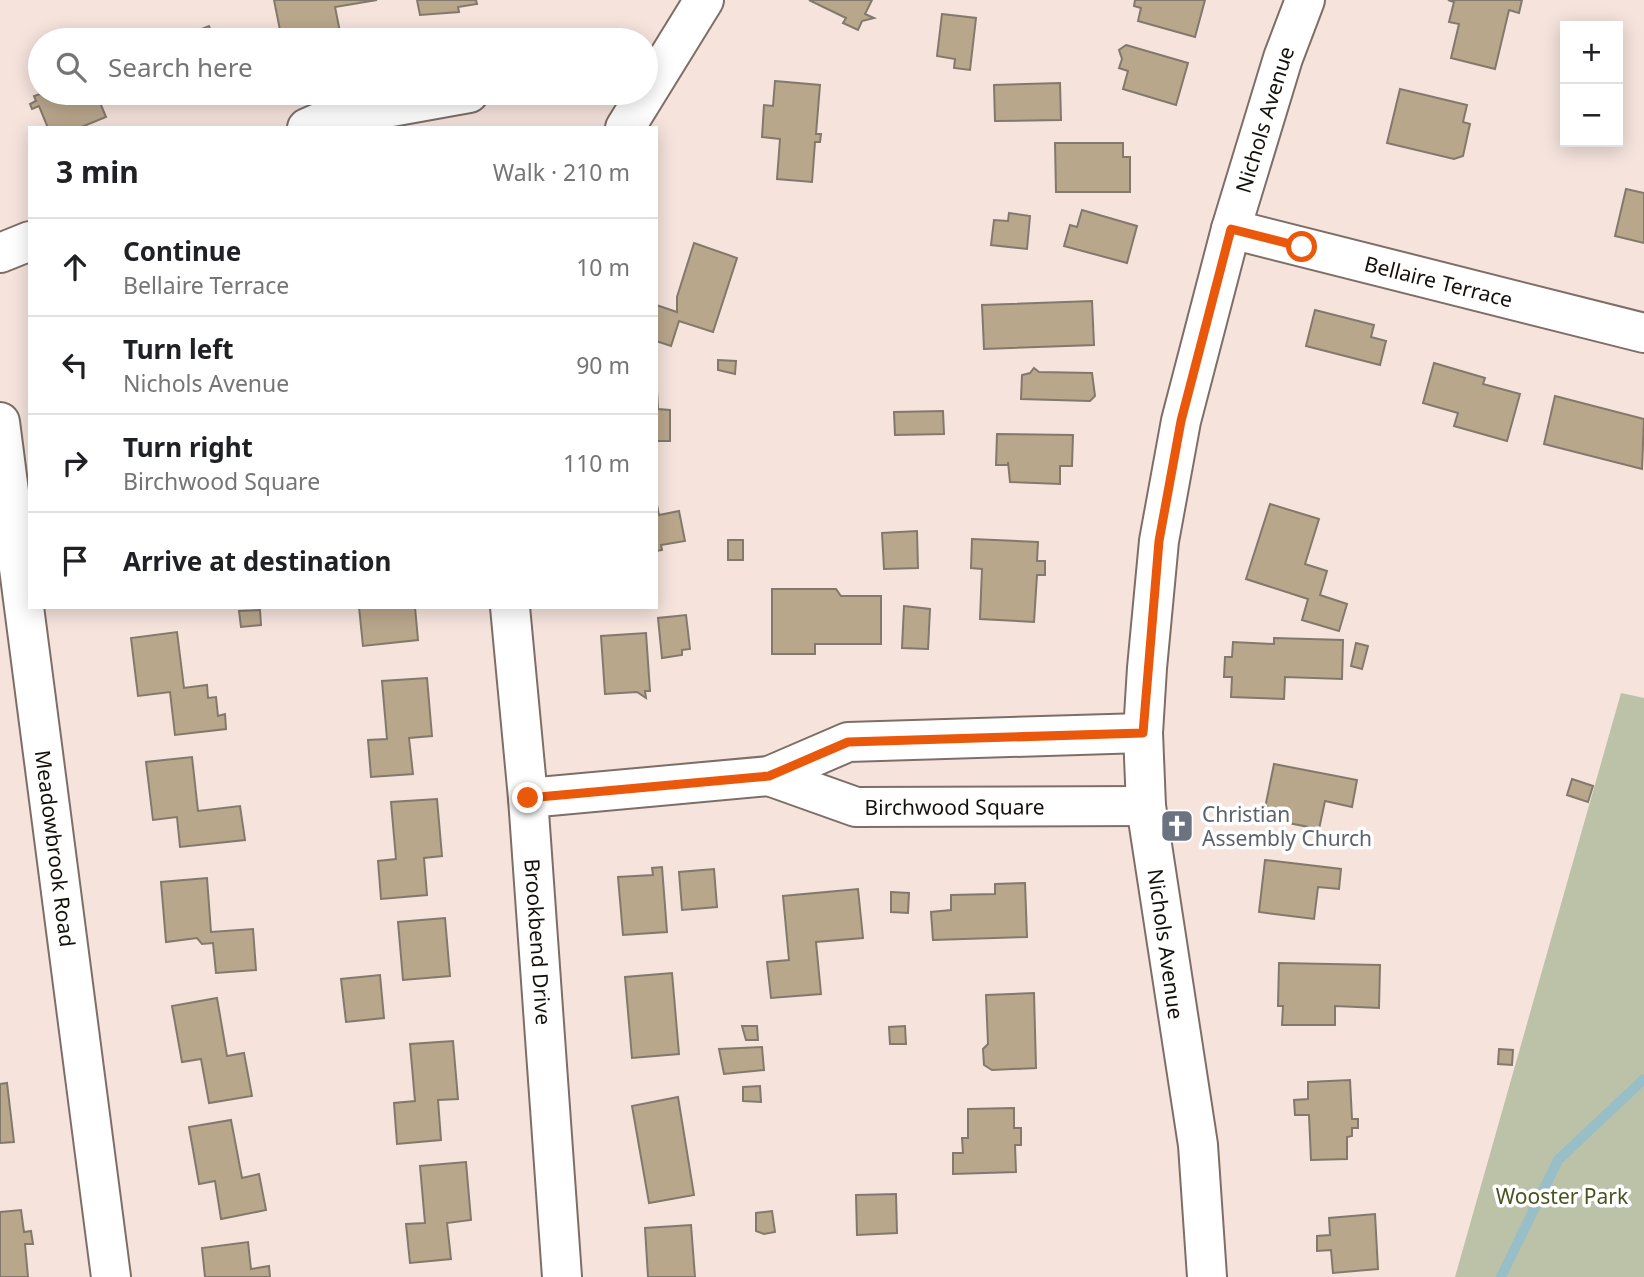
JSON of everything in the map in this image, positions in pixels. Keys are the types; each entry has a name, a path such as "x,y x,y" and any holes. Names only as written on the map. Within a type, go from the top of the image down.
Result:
{"street":[{"path":"658,69 704,0"},
{"name":"Nichols Avenue","path":"1207,1277 1198,1145 1146,806 1143,733 1159,541 1181,421 1231,229 1283,58 1305,0"},
{"path":"312,126 330,118 403,105"},
{"path":"626,126 637,105"},
{"name":"Bellaire Terrace","path":"1231,229 1644,333"},
{"path":"0,253 28,242"},
{"name":"Meadowbrook Road","path":"0,422 111,1277"},
{"name":"Brookbend Drive","path":"510,609 528,798 562,1277"},
{"name":"Birchwood Square","path":"528,798 769,776 848,742 1143,733"},
{"name":"Birchwood Square","path":"769,776 856,807 1146,806"}],"green space":[{"name":"Wooster Park","path":"1621,693 1644,698 1644,1277 1455,1277"}],"building":[{"path":"274,0 377,0 335,7 339,28 280,28"},
{"path":"417,0 476,0 477,4 458,7 459,12 420,15"},
{"path":"809,0 872,0 865,14 874,18 862,21 858,30 843,23 846,18"},
{"path":"1135,0 1205,0 1195,37 1138,21 1141,8 1134,6"},
{"path":"1448,0 1522,0 1519,13 1509,10 1495,69 1451,58 1459,24 1449,22 1454,2"},
{"path":"942,14 976,18 970,70 954,68 955,59 937,56"},
{"path":"1126,45 1188,63 1176,105 1123,89 1128,71 1119,68 1122,59 1119,50"},
{"path":"775,81 820,85 816,134 821,134 820,142 815,142 812,182 777,179 780,139 762,137 764,105 773,106"},
{"path":"1060,83 1061,120 995,121 994,85"},
{"path":"1400,89 1467,105 1463,122 1470,124 1463,156 1454,159 1387,143"},
{"path":"30,105 101,105 106,117 84,126 47,126 39,106 32,109"},
{"path":"1055,143 1123,143 1123,157 1130,157 1130,192 1056,192"},
{"path":"1626,189 1644,193 1644,243 1615,236"},
{"path":"1082,210 1137,226 1127,263 1064,246 1070,225 1077,227"},
{"path":"1009,213 1030,216 1027,249 991,245 994,220 1008,221"},
{"path":"694,243 737,258 713,332 679,321 671,346 658,342 658,306 677,312 677,297"},
{"path":"1092,301 1094,345 984,349 982,305"},
{"path":"1315,310 1374,325 1371,337 1386,341 1380,365 1306,346"},
{"path":"718,360 736,361 735,374 718,370"},
{"path":"1434,363 1485,378 1483,384 1520,394 1507,441 1454,426 1458,413 1423,403"},
{"path":"1034,368 1039,372 1092,373 1095,396 1090,401 1021,399 1022,375 1030,373"},
{"path":"1555,396 1644,419 1642,469 1544,444"},
{"path":"658,409 670,410 670,441 658,441"},
{"path":"943,411 944,434 895,435 894,412"},
{"path":"997,434 1073,435 1072,466 1060,466 1060,484 1010,482 1008,462 1008,465 996,465"},
{"path":"1270,504 1319,519 1305,564 1327,571 1320,595 1347,604 1339,631 1302,620 1308,599 1246,579"},
{"path":"658,510 659,515 679,511 685,541 661,545 662,550 658,551"},
{"path":"917,531 918,568 884,569 882,533"},
{"path":"972,539 1038,542 1037,561 1045,561 1045,575 1037,575 1034,622 980,619 982,569 971,568"},
{"path":"728,540 743,540 743,560 728,560"},
{"path":"772,589 836,589 841,596 881,596 881,644 815,644 815,654 772,654"},
{"path":"904,606 930,609 928,649 902,648"},
{"path":"359,609 415,609 418,640 363,646"},
{"path":"260,610 261,625 241,627 239,611"},
{"path":"686,615 690,649 682,650 682,655 662,658 658,618"},
{"path":"177,632 184,688 207,685 208,698 216,697 218,716 225,714 226,729 175,735 170,692 138,696 131,638"},
{"path":"646,633 650,691 645,691 646,698 637,692 605,694 601,636"},
{"path":"1274,638 1343,640 1342,679 1285,677 1284,699 1231,697 1232,677 1224,677 1225,657 1232,657 1233,642 1274,644"},
{"path":"1356,643 1368,646 1362,669 1351,666"},
{"path":"427,678 432,736 409,738 413,774 371,777 368,740 387,739 382,681"},
{"path":"192,757 198,811 240,806 245,840 180,847 177,817 153,820 146,762"},
{"path":"1274,764 1357,780 1352,807 1325,801 1319,829 1263,818"},
{"path":"1572,779 1593,786 1588,802 1567,795"},
{"path":"437,799 442,856 424,858 427,895 381,899 378,861 396,859 391,802"},
{"path":"1265,860 1341,869 1339,889 1318,887 1314,919 1259,912"},
{"path":"662,867 667,932 623,935 618,877 653,875 652,868"},
{"path":"714,869 717,907 682,910 679,872"},
{"path":"207,878 211,932 253,929 256,970 216,973 213,943 202,944 197,938 166,942 161,882"},
{"path":"1025,883 1027,937 933,940 931,912 951,910 951,895 995,894 995,884"},
{"path":"858,889 863,938 816,942 821,994 771,998 767,962 789,960 783,896"},
{"path":"891,892 909,893 908,913 891,912"},
{"path":"445,918 450,976 403,980 398,922"},
{"path":"1279,963 1380,965 1379,1008 1335,1006 1335,1025 1282,1025 1283,1006 1278,1006"},
{"path":"672,973 679,1054 632,1058 625,977"},
{"path":"380,975 384,1018 346,1022 341,979"},
{"path":"1034,993 1036,1068 992,1070 984,1065 983,1049 988,1044 986,995"},
{"path":"217,998 227,1056 244,1053 252,1096 209,1103 201,1059 182,1062 172,1006"},
{"path":"742,1026 757,1026 758,1040 746,1040"},
{"path":"905,1026 906,1044 890,1044 889,1027"},
{"path":"453,1041 458,1099 438,1100 441,1140 397,1144 394,1103 415,1101 410,1044"},
{"path":"762,1047 764,1070 724,1074 719,1049"},
{"path":"1499,1049 1513,1050 1512,1065 1498,1064"},
{"path":"1350,1080 1352,1119 1358,1119 1358,1128 1352,1128 1352,1136 1347,1137 1347,1159 1311,1160 1309,1115 1295,1115 1294,1100 1308,1099 1308,1082"},
{"path":"7,1083 14,1142 0,1143 0,1084"},
{"path":"760,1086 761,1102 743,1101 743,1087"},
{"path":"678,1097 694,1195 649,1203 632,1106"},
{"path":"1014,1108 1014,1128 1021,1128 1021,1145 1015,1145 1016,1172 953,1174 953,1153 963,1153 962,1138 968,1138 968,1109"},
{"path":"231,1120 242,1178 259,1174 266,1210 221,1219 215,1181 199,1184 189,1127"},
{"path":"466,1162 471,1220 447,1223 451,1259 410,1263 406,1224 425,1223 420,1166"},
{"path":"896,1194 897,1233 857,1235 856,1195"},
{"path":"21,1210 24,1232 31,1231 33,1244 25,1244 28,1277 0,1277 0,1212"},
{"path":"772,1211 775,1232 764,1234 756,1231 756,1213"},
{"path":"1375,1214 1378,1269 1333,1273 1331,1250 1317,1251 1317,1236 1330,1235 1329,1218"},
{"path":"691,1225 695,1277 648,1277 645,1228"},
{"path":"248,1242 251,1269 269,1266 270,1277 205,1277 202,1248"}],"waterway":[{"path":"1501,1277 1558,1160 1644,1079"}],"place":[{"name":"Christian Assembly Church","path":"1177,826"}],"route":[{"path":"528,798 769,776 848,742 1143,733 1159,541 1181,421 1231,229 1302,247"}]}
